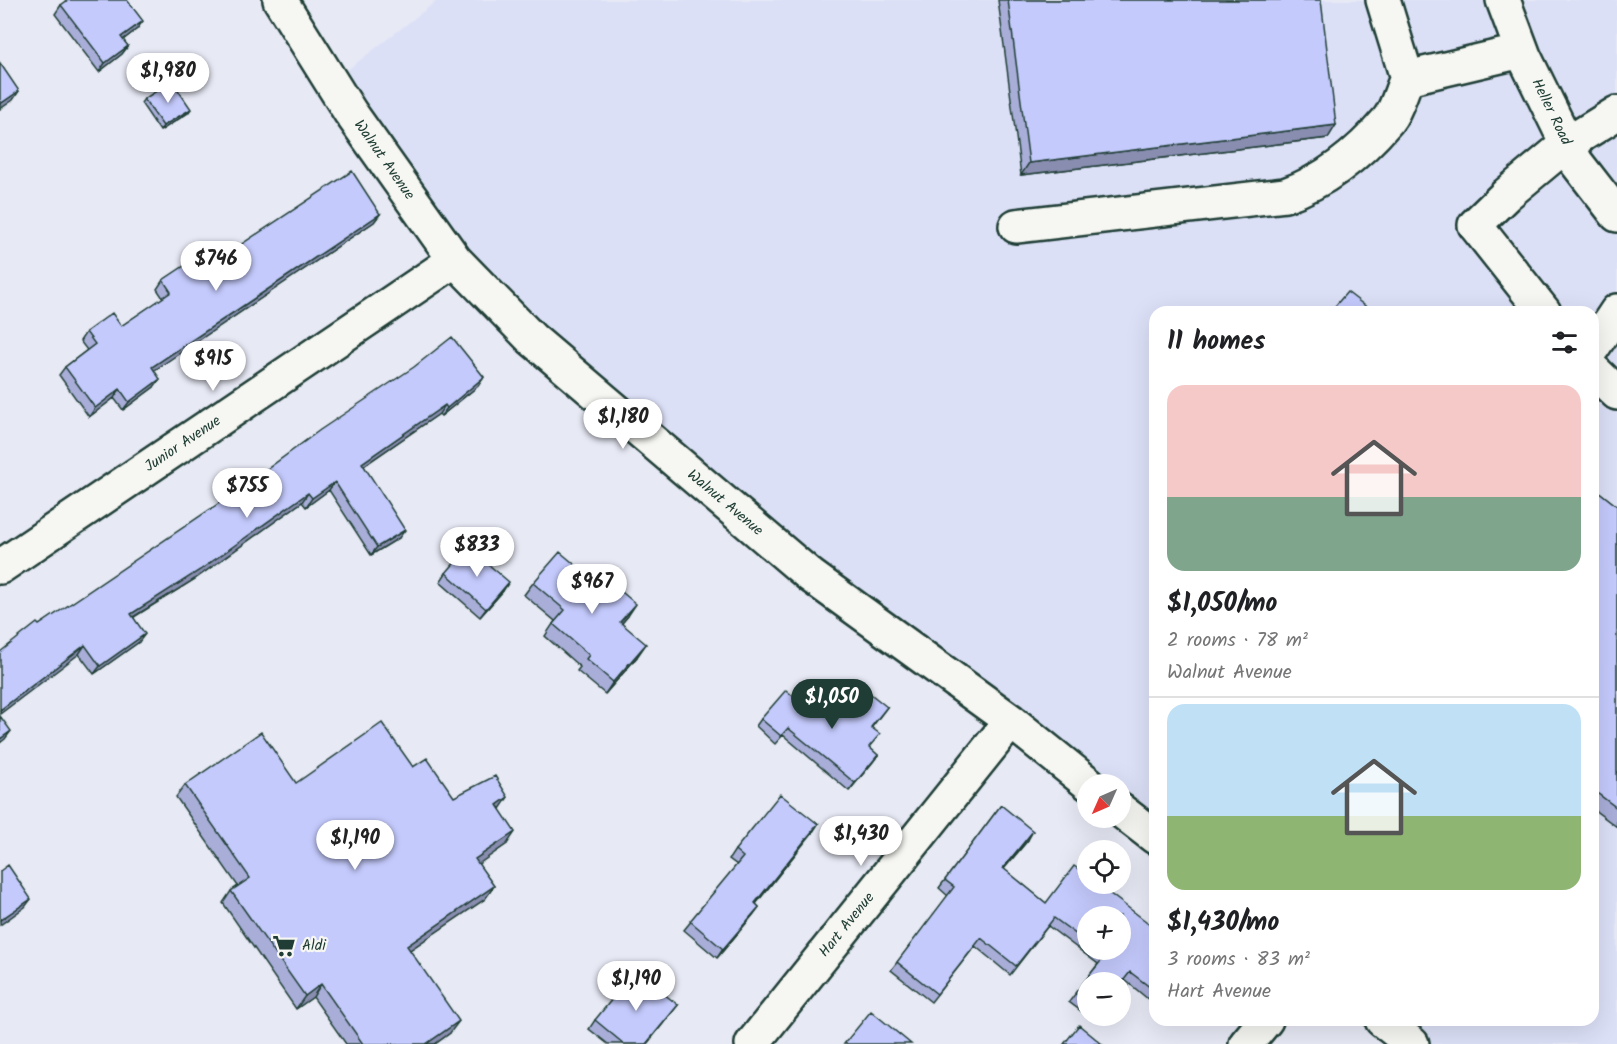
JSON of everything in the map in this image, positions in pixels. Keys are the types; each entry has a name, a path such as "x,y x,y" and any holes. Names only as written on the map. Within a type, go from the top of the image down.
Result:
{"street":[{"name":"Walnut Avenue","path":"280,0 350,112 455,260 532,339 811,576 1011,721 1077,774"},
{"path":"1016,226 1285,195 1311,186 1331,175 1390,119 1407,78 1383,0"},
{"name":"Heller Road","path":"1503,0 1522,51 1576,162 1617,214"},
{"path":"1407,78 1522,51"},
{"path":"1539,306 1475,225 1507,194 1567,144 1617,112"},
{"name":"Junior Avenue","path":"0,567 455,260"},
{"path":"1599,338 1617,310"},
{"path":"1599,376 1617,393"},
{"name":"Hart Avenue","path":"752,1044 1011,721"},
{"path":"1131,818 1149,832"},
{"path":"1246,1044 1261,1026"},
{"path":"1390,1026 1412,1044"}],"shaded area":[{"path":"438,0 1617,0 1617,1044 1413,1044 1390,1026 1599,1026 1599,306 1149,306 1149,833 1131,818 1131,774 1077,775 480,298 342,74"}],"building":[{"path":"68,0 127,0 143,21 121,37 128,46 105,63 61,5"},
{"path":"1008,0 1321,0 1336,125 1029,163"},
{"path":"0,63 19,91 0,104"},
{"path":"172,81 191,109 163,126 144,99"},
{"path":"352,171 380,214 152,367 160,379 129,402 120,389 95,408 65,367 95,344 86,332 112,313 121,326 171,292 163,280 190,262 198,273"},
{"path":"1347,292 1365,306 1335,306"},
{"path":"452,337 484,377 447,408 445,405 362,463 405,530 377,547 335,482 312,498 308,493 200,570 131,614 145,634 100,666 85,645 0,710 0,652 37,623 39,625 243,487 320,430 414,367"},
{"path":"1599,492 1617,506 1617,808 1599,794"},
{"path":"468,547 509,582 486,609 446,573"},
{"path":"560,552 591,578 597,571 636,604 620,622 646,644 613,682 586,659 589,655 553,624 565,610 533,583"},
{"path":"786,690 814,715 830,696 849,711 867,691 887,707 871,727 880,734 869,747 878,755 855,783 788,728 781,736 761,719"},
{"path":"0,716 11,731 0,739"},
{"path":"382,723 413,767 427,758 454,797 495,776 508,797 497,805 515,832 475,859 494,886 407,946 459,1021 426,1044 363,1044 321,984 305,996 231,891 250,878 185,785 261,732 296,783"},
{"path":"780,794 818,824 755,903 759,907 723,949 690,921 743,857 735,850"},
{"path":"1001,805 1033,831 1003,868 1046,903 1074,866 1077,868 1077,894 1110,894 1126,906 1077,906 1077,935 1054,918 1016,966 981,938 937,994 897,962 954,887 945,880"},
{"path":"8,865 31,899 0,920 0,871"},
{"path":"1131,910 1149,923 1149,986 1131,972 1092,972 1102,960 1131,960"},
{"path":"635,971 678,1005 646,1044 624,1044 595,1020"},
{"path":"871,1011 911,1044 844,1044"},
{"path":"1080,1026 1102,1044 1064,1044"}],"place":[{"name":"Aldi","path":"284,946"}]}
